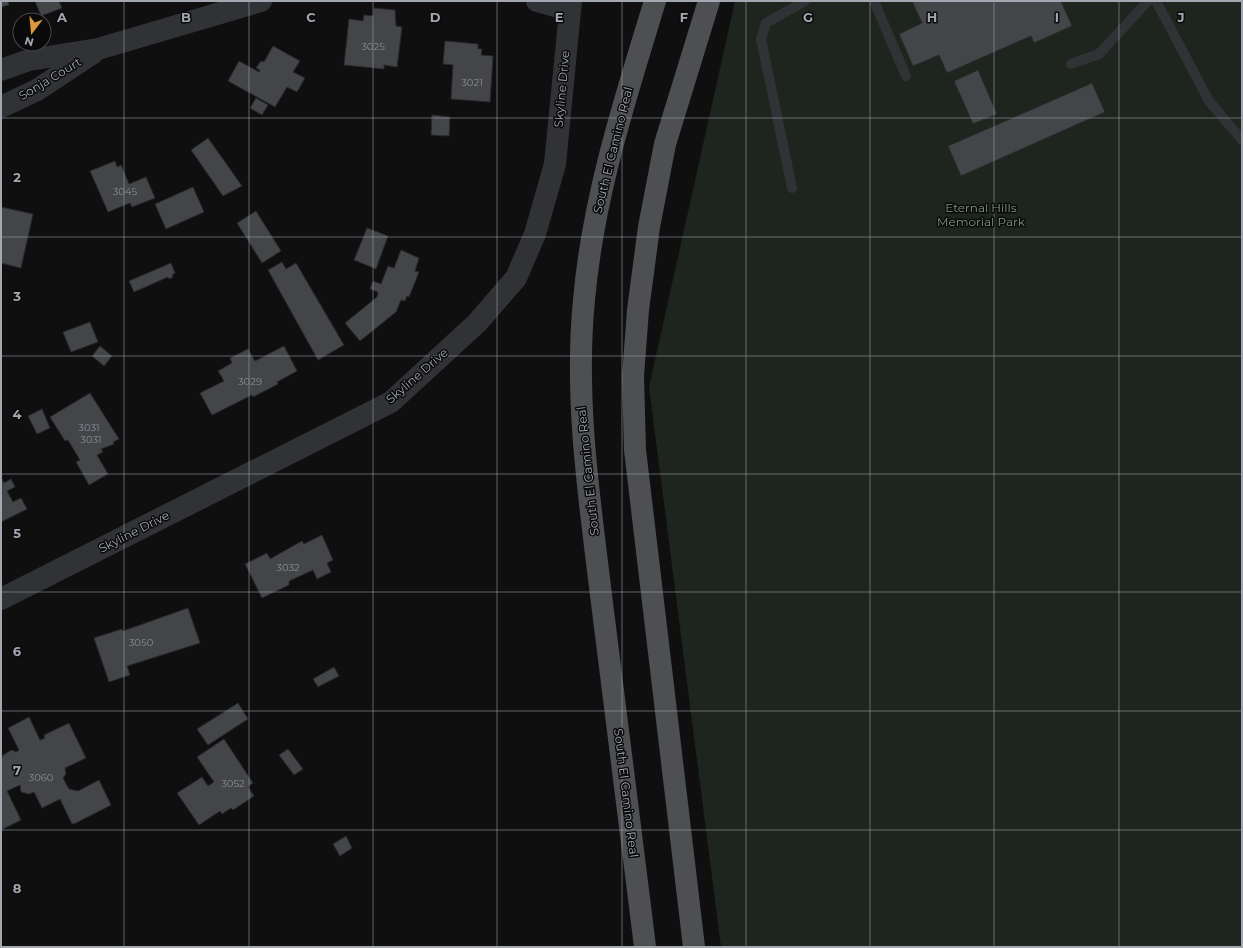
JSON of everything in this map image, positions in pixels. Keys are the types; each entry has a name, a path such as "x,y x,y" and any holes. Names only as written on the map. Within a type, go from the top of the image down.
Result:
{"main road":[{"name":"South El Camino Real","path":"645,947 599,576 580,389 583,303 597,209 628,87 655,1"},
{"path":"694,947 635,450 633,376 638,310 649,227 665,144 709,1"}],"street":[{"name":"Sonja Court","path":"1,70 29,60 98,49 261,1"},
{"path":"537,1 570,5"},
{"name":"Skyline Drive","path":"1,599 391,402 477,323 516,278 535,234 555,164 570,5"},
{"name":"Sonja Court","path":"1,107 37,90 98,49"}],"lane":[{"path":"792,188 761,39 766,23 805,1"},
{"path":"874,1 906,76"},
{"path":"1071,64 1099,54 1148,1"},
{"path":"1156,1 1209,101 1242,140"}],"green space":[{"name":"Eternal Hills Memorial Park","path":"735,1 1242,1 1242,947 721,947 649,387"}],"building":[{"path":"1,1 8,1 9,5 1,7"},
{"path":"35,1 59,1 62,8 52,12 39,12"},
{"path":"912,1 1061,1 1072,26 1034,43 1031,36 947,73 939,55 913,66 899,34 922,23"},
{"path":"374,8 395,10 396,26 402,27 397,67 384,65 384,69 344,65 349,19 363,21 364,15 373,16"},
{"path":"445,41 478,44 478,49 482,49 481,55 493,56 490,102 451,99 453,65 443,64"},
{"path":"273,46 300,61 293,72 305,78 297,92 287,87 275,107 228,81 239,61 259,72 260,70 256,68 261,61 264,62"},
{"path":"978,70 997,114 973,124 954,81"},
{"path":"1092,83 1105,112 961,176 948,146"},
{"path":"256,98 268,105 262,115 250,108"},
{"path":"432,115 450,117 449,136 431,135"},
{"path":"208,138 242,186 223,196 191,150"},
{"path":"115,161 117,167 121,165 129,184 146,177 155,198 132,207 130,203 108,212 90,171"},
{"path":"193,187 204,212 166,229 155,204"},
{"path":"1,207 33,214 21,268 1,263"},
{"path":"256,211 281,251 262,263 237,223"},
{"path":"367,228 388,236 376,269 354,260"},
{"path":"401,250 419,258 415,271 419,272 409,297 407,296 405,301 401,300 396,312 360,341 345,323 377,297 378,292 370,289 373,281 381,284 388,266 394,268"},
{"path":"282,262 286,269 296,263 344,345 318,360 268,270"},
{"path":"171,263 175,273 172,275 173,277 169,279 168,277 134,292 129,281"},
{"path":"90,322 98,342 71,352 63,332"},
{"path":"100,346 112,356 104,366 92,356"},
{"path":"284,346 297,371 277,382 278,384 253,397 252,395 212,415 200,393 224,381 218,371 232,363 230,358 248,349 255,361"},
{"path":"90,393 119,439 113,442 114,444 101,449 103,452 97,455 108,474 89,485 76,462 80,460 68,440 65,441 50,417"},
{"path":"42,409 50,428 37,434 28,416"},
{"path":"2,479 4,483 11,479 15,487 7,491 13,502 21,498 27,509 1,522"},
{"path":"322,535 333,560 327,563 331,572 317,579 313,570 289,581 289,585 262,598 245,564 267,553 270,559 302,541 304,544"},
{"path":"188,608 200,643 127,666 130,675 109,682 94,638 122,629 123,631"},
{"path":"334,667 339,676 318,687 313,679"},
{"path":"238,703 248,719 208,745 197,729"},
{"path":"29,717 40,740 45,738 44,735 69,723 86,758 65,768 66,774 63,778 69,789 78,791 99,780 111,805 72,824 60,799 42,808 34,792 29,794 21,792 20,785 7,791 21,820 1,830 1,760 3,755 12,750 16,752 19,750 8,728"},
{"path":"224,739 253,783 248,787 254,796 233,810 231,808 222,814 220,811 199,825 177,793 202,777 208,786 214,782 197,757"},
{"path":"288,749 303,769 294,775 279,755"},
{"path":"346,836 352,848 340,856 333,844"}]}
